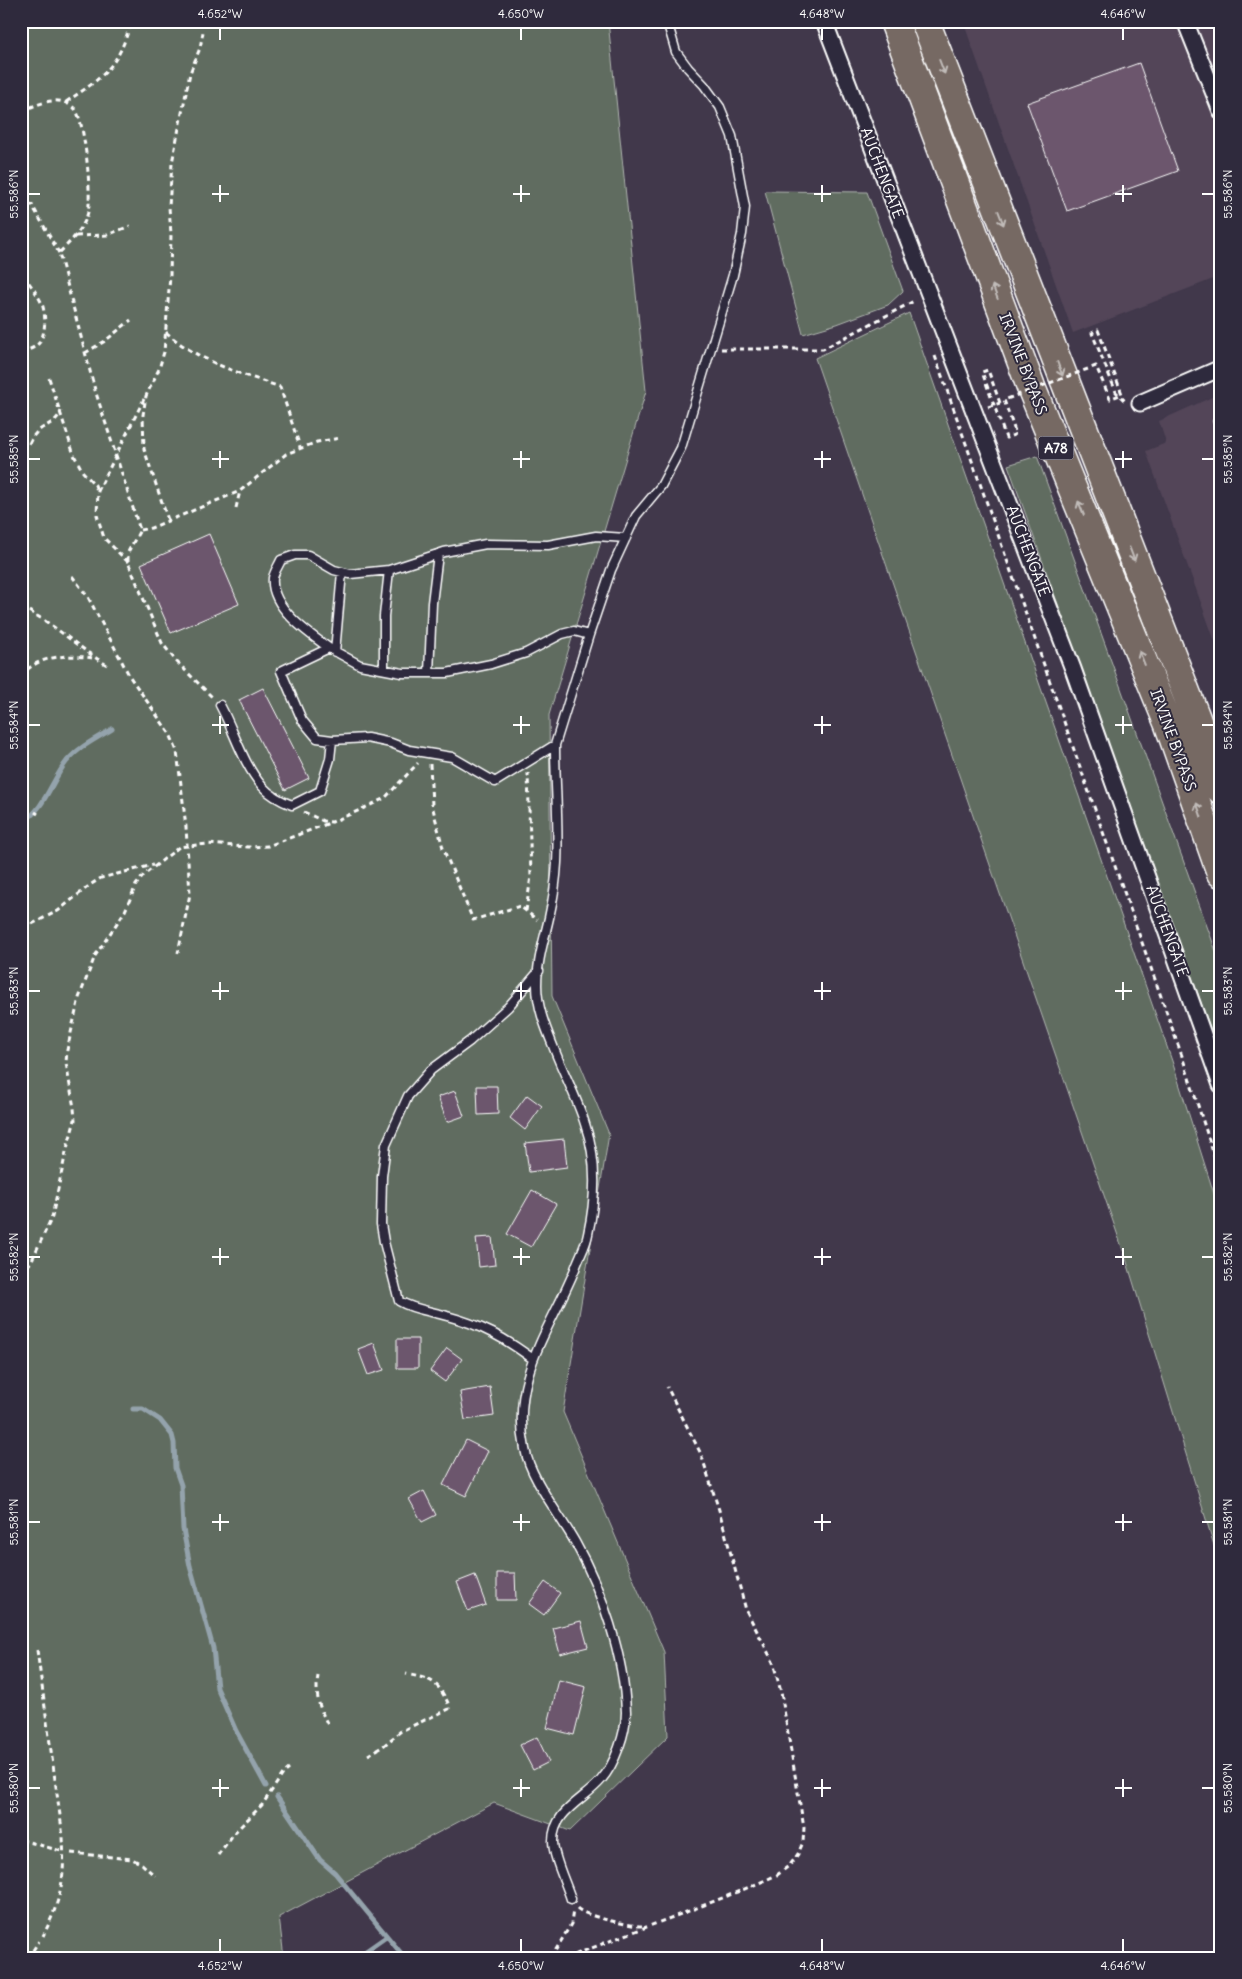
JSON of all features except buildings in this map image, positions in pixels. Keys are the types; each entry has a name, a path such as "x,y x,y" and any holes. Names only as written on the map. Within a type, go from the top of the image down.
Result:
{"highway":[{"name":"IRVINE BYPASS","path":"894,21 1031,386 1169,725 1221,873"},
{"name":"IRVINE BYPASS","path":"925,21 1196,718 1221,790"}],"street":[{"name":"AUCHENGATE","path":"824,21 1073,669 1221,1085"},
{"path":"1185,21 1221,111"},
{"path":"1140,403 1221,368"}],"lane":[{"path":"571,1899 552,1845 554,1829 565,1811 587,1795 603,1779 619,1748 626,1721 625,1693 617,1650 598,1594 576,1544 534,1473 525,1451 522,1417 525,1383 539,1343 571,1278 588,1237 594,1199 594,1159 586,1125 543,1021 537,986 557,862 555,745 589,635 612,570 636,516 661,486 682,448 733,275 742,234 744,207 732,136 723,114 704,85 676,52 667,21"},
{"path":"589,635 574,631 562,634 526,653 491,664 447,673 402,672 384,669 360,664 332,650 304,630 283,607 274,593 273,577 281,560 295,555 308,555 334,570 350,574 390,570 438,554 486,544 548,546 596,536 626,538"},
{"path":"429,673 432,603 438,554"},
{"path":"384,669 383,645 390,570"},
{"path":"332,650 342,572"},
{"path":"332,650 281,672 302,720 317,738 332,740 367,738 391,743 409,750 452,757 495,782 555,745"},
{"path":"220,705 250,767 262,786 281,800 292,805 320,791 330,759 332,740"},
{"path":"533,1359 510,1342 481,1326 408,1306 399,1301 381,1224 382,1176 386,1145 408,1096 431,1070 470,1041 508,1007 539,971"}],"path":[{"path":"66,102 106,73 116,60 126,40 131,21"},
{"path":"203,32 200,48 190,73 172,163 169,207 172,234 164,352 159,369 116,453 98,494 97,515 104,538 128,562 162,643 176,661 220,705"},
{"path":"21,110 57,100 66,102 76,109 82,124 88,175 88,212 84,223 75,236 59,253"},
{"path":"21,199 32,205 59,253 95,390 116,453 131,507 140,530 128,552 128,562"},
{"path":"75,236 107,235 130,226"},
{"path":"21,352 33,348 39,342 43,333 44,315 42,305 22,273"},
{"path":"710,349 823,348 914,301 917,309"},
{"path":"85,352 105,341 130,320"},
{"path":"1000,403 988,370 982,372 1006,438 1016,434 1004,400 1096,366 1110,399 1122,394 1098,330 1092,333 1116,392 1126,402 1140,403"},
{"path":"166,332 196,354 232,371 280,387 300,447"},
{"path":"933,350 1179,1046 1221,1177"},
{"path":"49,378 74,455 83,472 95,485 98,494"},
{"path":"146,396 143,415 144,449 168,520"},
{"path":"29,444 33,435 40,428 53,423 61,411"},
{"path":"140,530 202,508 240,491 286,454 300,447 340,438"},
{"path":"236,508 240,491"},
{"path":"72,576 88,597 130,677 170,734 177,751 186,827 190,894 178,953"},
{"path":"21,607 37,614 107,665"},
{"path":"21,676 34,665 47,659 96,658"},
{"path":"21,1273 31,1262 52,1217 73,1125 74,1108 67,1075 67,1050 73,1020 95,956 125,911 136,885 156,864 179,847 207,844 248,847 268,846 332,822 385,798 429,752"},
{"path":"429,752 432,805 443,848 473,920 520,906 547,928"},
{"path":"526,911 531,876 527,781 530,760"},
{"path":"292,805 312,817 332,822"},
{"path":"24,928 58,911 101,878 156,864"},
{"path":"567,1958 678,1916 777,1875 790,1865 798,1854 803,1842 804,1828 781,1692 773,1662 746,1610 719,1510 701,1454 667,1387"},
{"path":"37,1650 63,1836 64,1859 57,1908 43,1936"},
{"path":"368,1755 382,1747 401,1731 449,1709 449,1704 437,1683 422,1677 406,1674"},
{"path":"318,1676 317,1698 328,1725"},
{"path":"218,1855 235,1832 262,1805 283,1774 289,1769"},
{"path":"21,1842 25,1841 61,1851"},
{"path":"71,1853 132,1859 142,1864 155,1876"},
{"path":"571,1899 578,1910 588,1915 641,1927 650,1926"},
{"path":"551,1958 571,1924 573,1911 571,1899"},
{"path":"28,1958 39,1941"}],"shaded area":[{"path":"963,21 1221,21 1221,276 1073,333"},
{"path":"1221,393 1221,658 1146,451 1166,443 1159,421"}],"green space":[{"path":"21,21 608,21 646,391 549,715 552,996 609,1134 563,1412 664,1652 668,1736 570,1831 494,1803 279,1917 284,1958 21,1958"},
{"path":"765,191 867,192 903,291 888,305 837,324 803,334"},
{"path":"909,313 1172,1061 1221,1216 1221,1568 1127,1262 815,358"},
{"path":"1037,456 1221,965 1221,1058 1008,465"}],"waterway":[{"path":"21,823 36,811 42,803 67,761 88,743 112,729"},
{"path":"133,1409 143,1409 160,1420 172,1435 175,1468 181,1485 183,1529 190,1566 213,1648 217,1688 236,1731 266,1786"},
{"path":"277,1797 320,1860 335,1873 405,1958"},
{"path":"356,1958 386,1937"}],"railway":[{"path":"1214,421 1221,443"}]}
